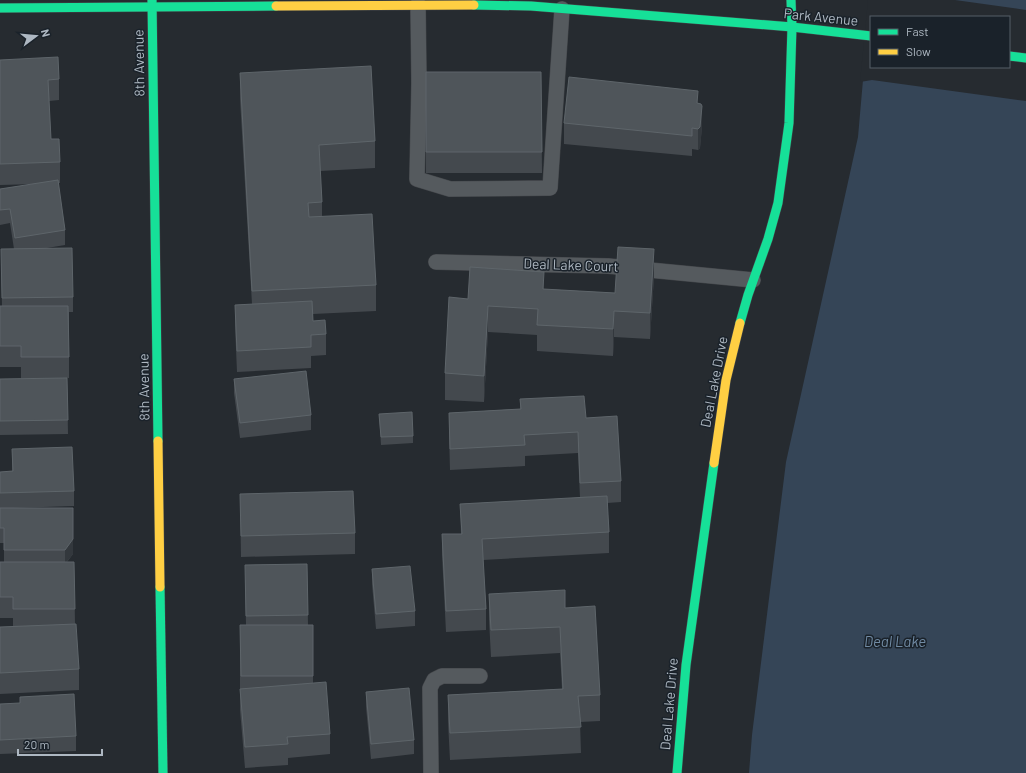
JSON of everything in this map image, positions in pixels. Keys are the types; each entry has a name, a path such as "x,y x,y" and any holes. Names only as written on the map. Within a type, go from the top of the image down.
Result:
{"street":[{"name":"Deal Lake Drive","path":"676,773 686,665 726,380 739,326 753,280 768,239 778,203 789,123 792,27 791,0"},
{"name":"Park Avenue","path":"0,8 152,3 385,2 418,4 452,2 531,6 792,27 870,36"},
{"name":"8th Avenue","path":"152,3 163,773"},
{"path":"1010,56 1026,58"}],"lane":[{"path":"418,4 419,83 417,179 450,189 550,188 562,9"},
{"name":"Deal Lake Court","path":"436,262 608,266 753,280"},
{"path":"431,773 430,688 434,680 442,676 480,676"}],"water":[{"name":"Deal Lake","path":"870,0 1026,0 1026,773 749,773 752,735 786,462 858,137"}],"pier":[{"path":"868,0 955,0 1026,10 1026,101 872,80 860,82"}],"building":[{"path":"58,57 59,79 48,80 51,139 59,139 60,162 0,164 0,60"},
{"path":"371,66 375,141 319,145 322,202 308,203 309,217 372,214 376,285 252,291 240,73"},
{"path":"426,72 541,72 542,152 426,152"},
{"path":"569,77 698,91 697,103 701,104 702,106 700,127 698,129 692,128 692,136 564,123"},
{"path":"58,180 65,230 15,238 10,209 0,210 0,189"},
{"path":"618,247 654,249 650,313 614,311 613,329 537,325 538,309 488,306 484,376 445,373 449,297 468,299 470,267 544,272 543,289 615,293"},
{"path":"72,248 73,297 2,298 1,249"},
{"path":"312,301 313,321 325,320 326,334 311,335 311,347 237,351 235,305"},
{"path":"0,306 68,306 69,357 21,357 21,346 0,346"},
{"path":"306,371 311,415 240,423 234,379"},
{"path":"67,378 68,420 0,421 0,379"},
{"path":"584,396 586,418 617,416 621,481 580,483 578,432 524,435 525,445 450,449 449,413 521,409 520,399"},
{"path":"412,412 413,436 381,437 379,414"},
{"path":"72,447 74,491 0,493 0,472 13,471 12,449"},
{"path":"353,491 355,533 241,536 240,494"},
{"path":"607,496 609,532 482,539 486,609 446,611 442,534 462,534 460,504"},
{"path":"0,508 73,508 73,539 65,550 4,550 4,528 0,528"},
{"path":"0,562 74,562 75,609 13,609 13,597 0,597"},
{"path":"307,564 308,615 246,616 245,565"},
{"path":"410,566 415,611 376,614 372,569"},
{"path":"565,590 565,608 595,606 600,695 578,696 581,727 450,733 448,695 563,689 560,627 491,630 489,594"},
{"path":"76,624 79,669 0,673 0,627"},
{"path":"240,625 313,625 313,676 241,676"},
{"path":"326,682 330,734 287,737 288,744 245,747 240,689"},
{"path":"409,688 414,740 371,744 366,692"},
{"path":"74,694 76,736 0,740 0,704 20,703 20,697"}],"traffic: fast":[{"path":"152,0 158,441"},
{"path":"740,323 748,295 768,239 778,203 789,123 792,27 791,0"},
{"path":"474,5 531,6 792,27 870,36"},
{"path":"0,8 276,6"},
{"path":"1010,56 1026,58"},
{"path":"677,773 686,665 714,463"},
{"path":"160,587 163,773"}],"traffic: slow":[{"path":"276,6 474,5"},
{"path":"714,463 726,380 740,323"},
{"path":"158,441 160,587"}]}
